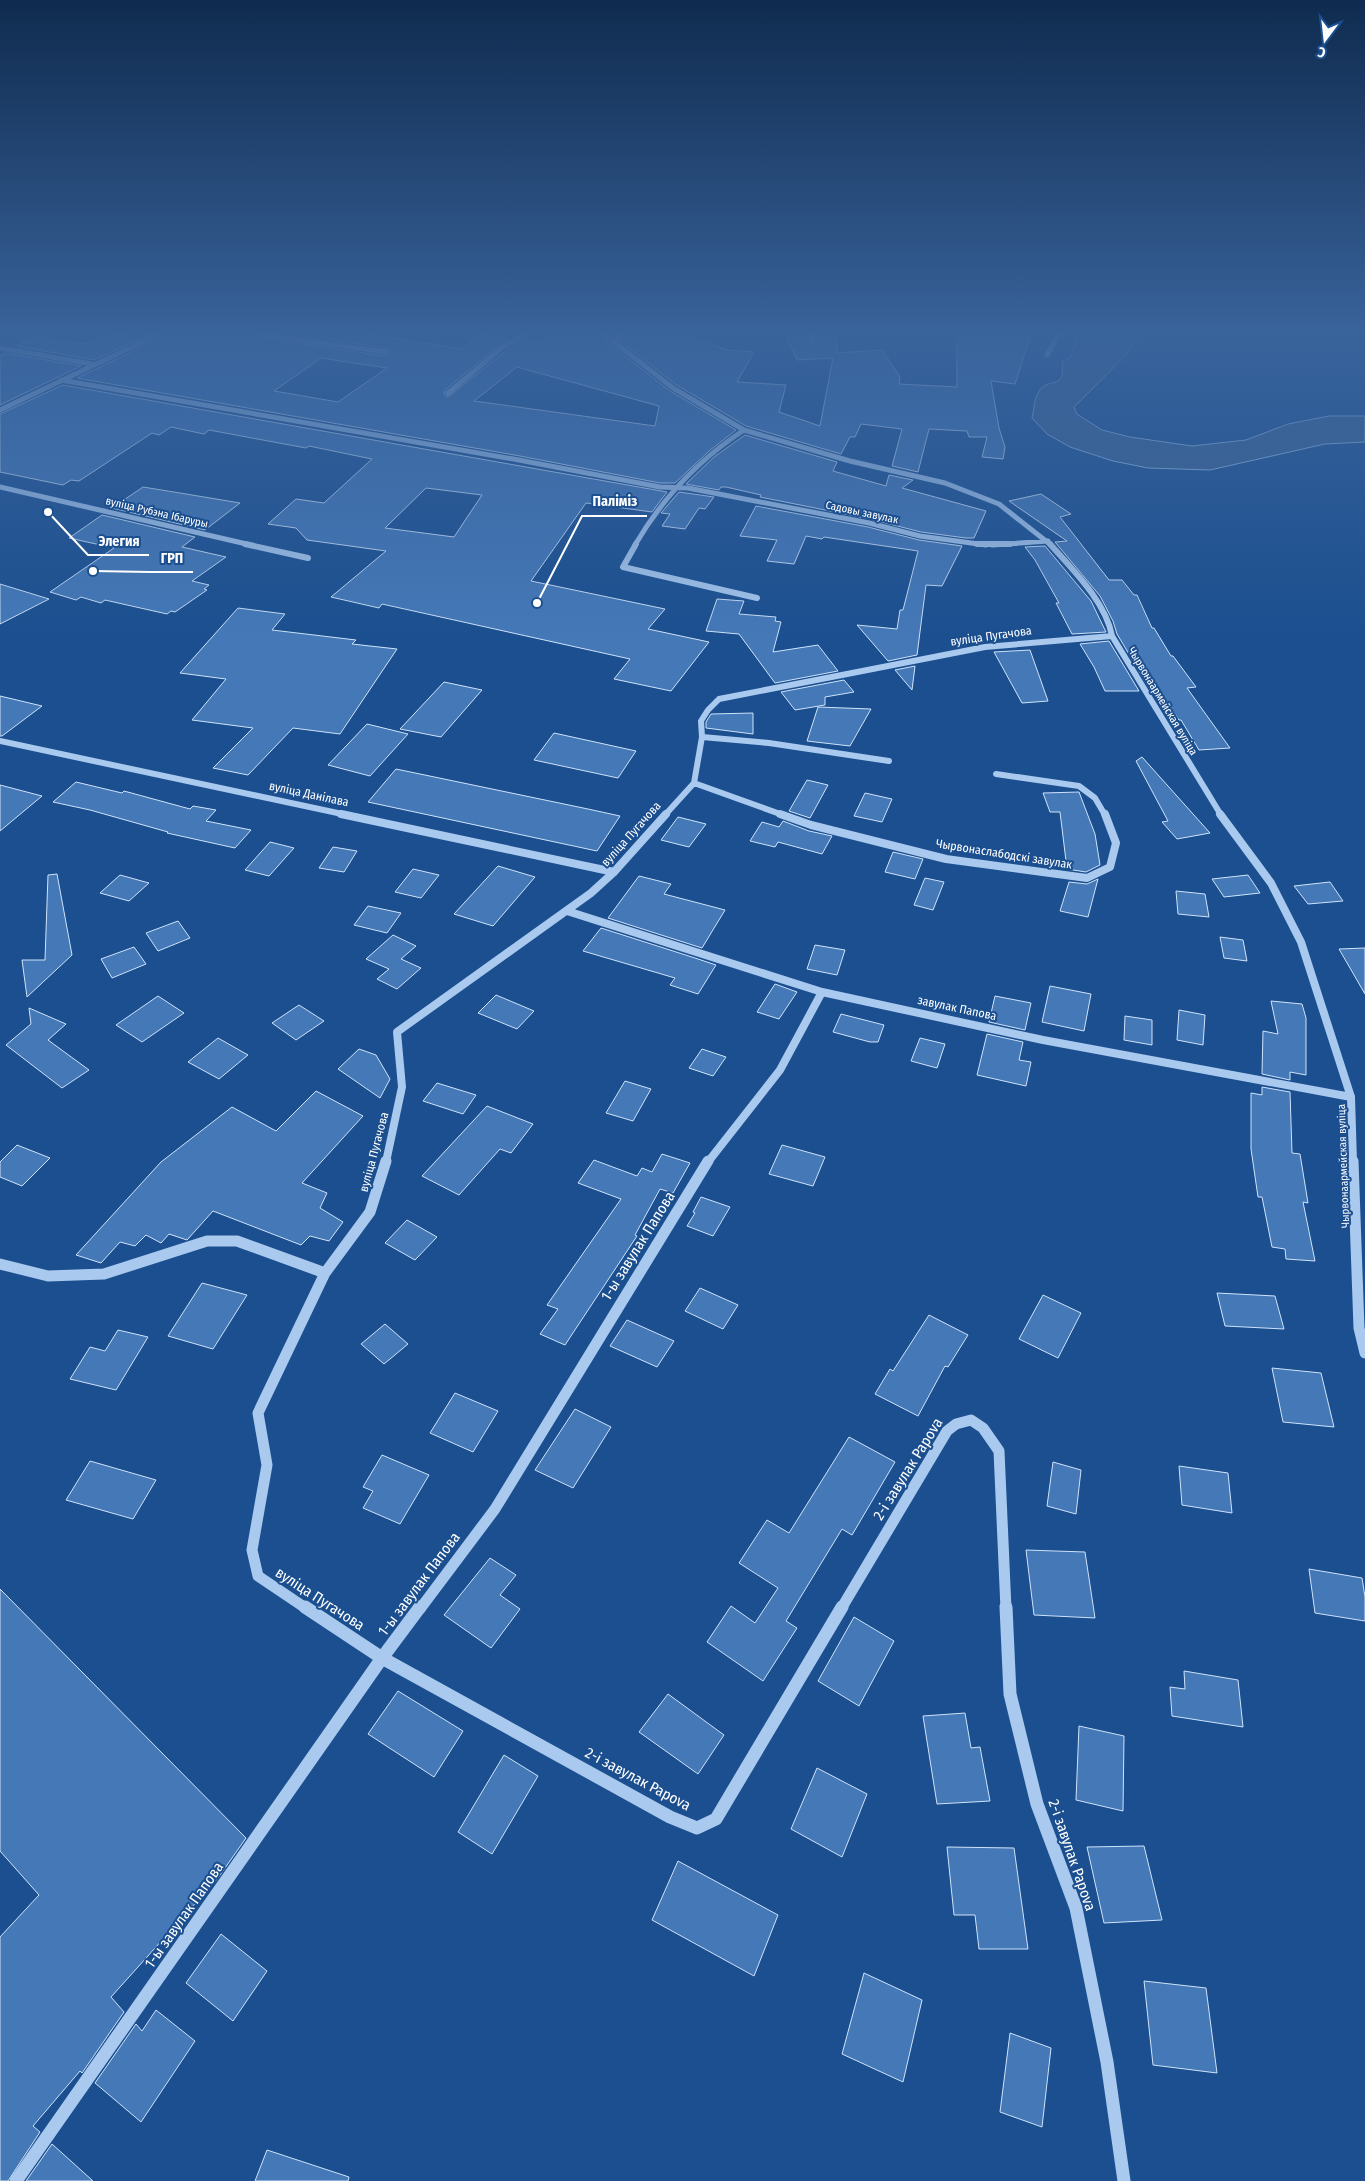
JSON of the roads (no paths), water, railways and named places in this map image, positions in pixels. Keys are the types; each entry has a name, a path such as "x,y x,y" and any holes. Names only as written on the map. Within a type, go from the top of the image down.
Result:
{"street":[{"name":"Садовы завулак","path":"383,436 673,489 688,488 869,523 920,536 988,545 1048,540"},
{"path":"736,436 701,461 673,489 644,528 623,568 757,598"},
{"name":"Чырвонаармейская вуліца","path":"764,436 850,461 945,483 999,504 1048,540 1087,586 1110,624 1112,636 1220,815 1271,883 1301,942 1351,1097 1359,1328 1365,1353"},
{"name":"вуліца Рубэна Ібаруры","path":"0,487 308,558"},
{"name":"вуліца Пугачова","path":"382,1658 258,1576 252,1550 267,1465 258,1413 325,1273 370,1212 390,1150 402,1087 397,1032 567,911 614,872 694,783 702,738 701,722 708,710 719,699 985,647 1112,636"},
{"path":"702,738 769,743 889,761"},
{"name":"вуліца Данілава","path":"0,741 614,872"},
{"name":"Чырвонаслабодскі завулак","path":"694,783 811,825 946,859 1087,878 1110,867 1116,843 1104,812 1095,798 1079,786 996,774"},
{"name":"завулак Папова","path":"567,911 822,992 1042,1040 1351,1097"},
{"name":"1-ы завулак Папова","path":"16,2181 382,1658 495,1508 709,1160 780,1070 822,992"},
{"path":"0,1264 48,1276 104,1274 207,1241 237,1241 325,1273"},
{"name":"2-і завулак Papova","path":"382,1658 670,1817 697,1828 716,1819 948,1431 958,1421 971,1420 984,1427 998,1451 1010,1694 1036,1804 1076,1908 1106,2062 1124,2181"}],"water":[{"path":"1050,436 1125,436 1192,446 1246,440 1257,436 1365,436 1365,442 1325,444 1210,470 1148,468 1113,461 1070,447"}],"place":[{"name":"Элегия","path":"48,512"},
{"name":"ГРП","path":"93,571"},
{"name":"Паліміз","path":"537,603"}]}
